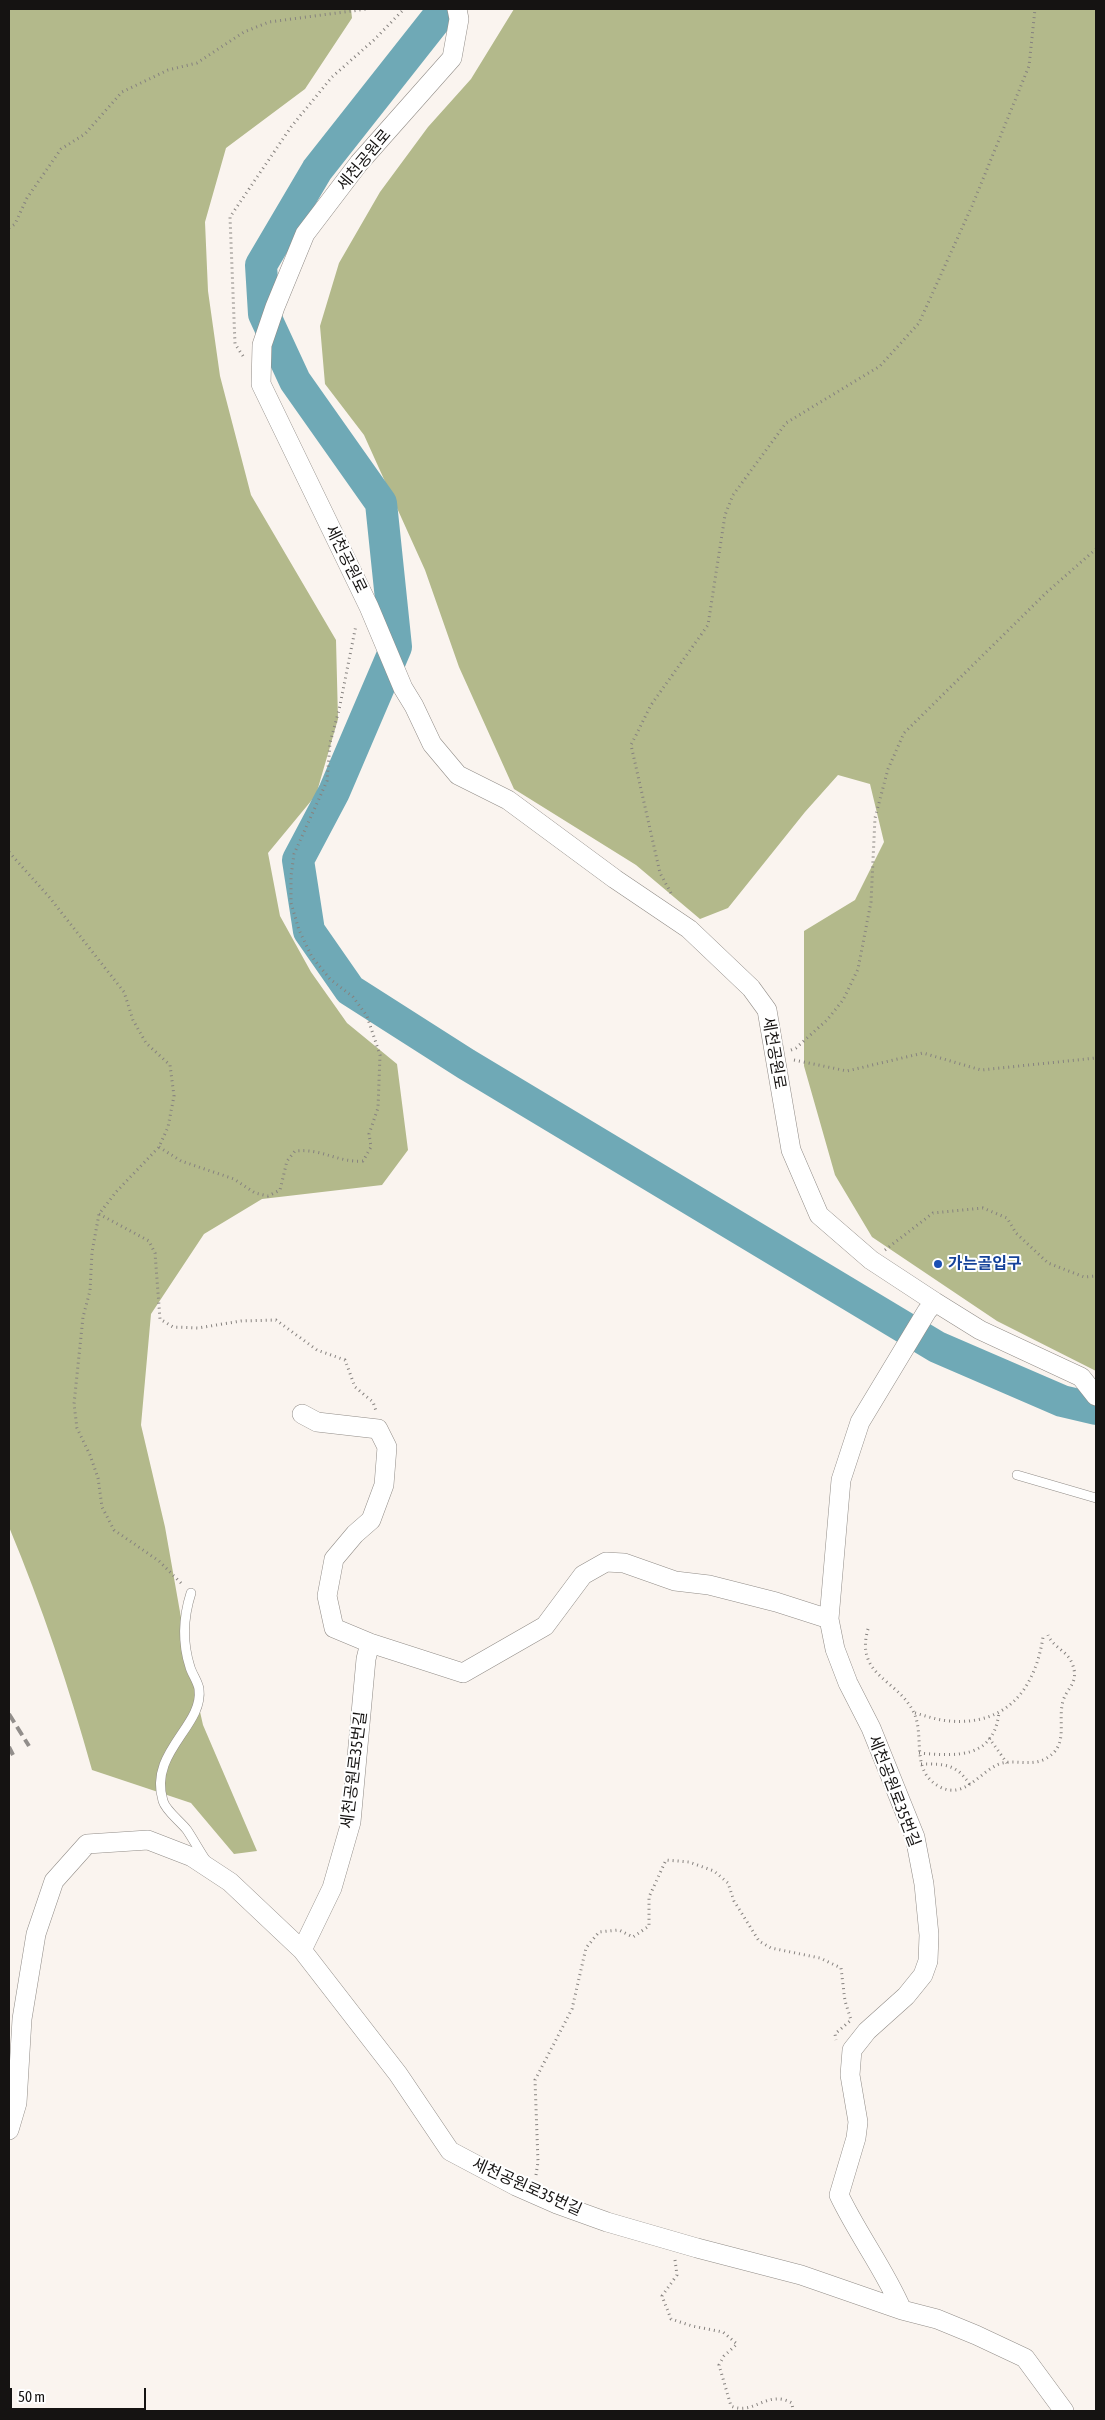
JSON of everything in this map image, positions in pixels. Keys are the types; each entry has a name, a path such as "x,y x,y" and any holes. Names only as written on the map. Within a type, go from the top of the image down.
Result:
{"street":[{"name":"세천공원로","path":"458,14 452,58 359,163 305,234 275,307 262,345 261,384 363,613 414,706 432,744 458,775 508,800 615,879 689,929 726,962 751,988 767,1010 791,1150 819,1215 871,1260 931,1307 1082,1377 1096,1396"},
{"name":"세천공원로35번길","path":"902,2310 876,2259 851,2221 839,2195 856,2138 858,2122 850,2075 852,2050 867,2031 885,2016 923,1975 928,1961 929,1936 924,1884 915,1837 870,1728 848,1683 835,1649 829,1619 841,1480 860,1422 931,1307"},
{"path":"302,1414 317,1422 378,1429 386,1447 384,1485 371,1520 354,1534 334,1559 327,1596 334,1628 370,1643 463,1674 545,1626 583,1575 606,1562 624,1563 675,1581 709,1585 776,1602 829,1619"},
{"name":"세천공원로35번길","path":"302,1950 332,1888 351,1822 366,1659 370,1643"},
{"name":"세천공원로35번길","path":"9,2130 17,2103 22,2019 36,1934 54,1881 88,1844 148,1840 192,1858 230,1882 302,1950 398,2074 450,2151 530,2192 607,2222 802,2275 902,2310 937,2319 1025,2358 1064,2411"}],"lane":[{"path":"1017,1475 1096,1498"},
{"path":"190,1593 185,1611 184,1640 190,1668 199,1688 198,1706 172,1748 160,1774 163,1802 187,1831 212,1870"}],"path":[{"path":"9,228 15,224 27,198 62,149 85,134 122,92 168,70 198,62 244,32 269,22 367,9"},
{"path":"246,360 235,344 230,218 291,127 332,77 375,39 404,9"},
{"path":"672,897 660,873 631,746 651,705 708,625 725,515 733,494 786,423 880,366 919,323 972,206 1029,66 1035,9"},
{"path":"776,1055 796,1048 827,1020 843,1000 858,970 871,902 875,818 888,769 904,733 1047,592 1096,549"},
{"path":"159,1148 181,1161 234,1179 255,1193 268,1196 280,1190 287,1160 295,1151 311,1150 352,1162 363,1161 371,1147 369,1134 378,1108 380,1055 367,1016 353,997 330,979 312,957 299,930 291,903 291,876 294,854 327,781 330,743 355,638 363,613"},
{"path":"9,852 56,905 124,992 133,1020 146,1043 170,1065 174,1096 168,1127 159,1148 116,1192 100,1214 92,1252 90,1291 84,1317 74,1404 77,1428 90,1455 98,1478 102,1507 114,1530 159,1561 190,1593"},
{"path":"776,1055 831,1070 847,1071 923,1053 981,1070 1096,1058"},
{"path":"871,1260 933,1212 983,1208 1007,1218 1016,1233 1048,1263 1084,1277 1096,1276"},
{"path":"100,1214 149,1241 155,1253 160,1319 173,1327 198,1328 241,1321 276,1320 317,1350 345,1360 355,1387 373,1402 378,1418 378,1429"},
{"path":"868,1629 865,1638 871,1665 876,1674 905,1699 918,1720 921,1764 932,1781 942,1788 957,1789 970,1785 997,1765 1044,1760 1054,1753 1062,1733 1063,1699 1073,1686 1074,1673 1072,1663 1051,1642 1048,1634"},
{"path":"914,1713 948,1721 982,1718 1000,1712 1020,1696 1029,1684 1041,1650 1043,1637"},
{"path":"919,1752 954,1756 970,1754 989,1738 998,1721 1000,1712"},
{"path":"989,1738 1007,1763"},
{"path":"921,1764 945,1765 955,1768 963,1774 970,1785"},
{"path":"530,2192 538,2162 535,2080 572,2010 586,1948 599,1932 618,1930 633,1937 649,1926 649,1897 666,1860 690,1862 714,1871 728,1883 734,1901 759,1941 771,1948 820,1958 841,1968 845,2001 851,2020 835,2034 838,2047 851,2058"},
{"path":"665,2239 676,2261 677,2275 662,2296 671,2319 692,2326 723,2332 736,2344 724,2356 719,2365 731,2406 739,2410 768,2399 784,2398 792,2403 793,2411"}],"green space":[{"path":"9,9 351,9 352,18 305,89 226,148 205,222 208,291 220,376 251,495 336,640 338,719 316,795 268,853 280,916 311,972 347,1023 397,1064 408,1150 382,1185 262,1199 204,1234 151,1314 141,1425 165,1527 189,1663 203,1725 257,1851 234,1854 191,1803 92,1770 54,1647 9,1527"},
{"path":"514,9 1096,9 1096,1371 997,1321 872,1237 835,1175 804,1066 804,931 855,900 884,842 870,784 838,775 805,812 728,908 700,919 636,865 514,789 459,667 425,570 364,435 325,384 320,326 339,263 380,192 428,127 471,79"}],"waterway":[{"path":"444,9 317,170 261,265 264,314 295,381 381,503 396,647 334,792 298,860 309,931 350,990 466,1064 937,1347 1062,1401 1096,1409"}],"railway":[{"path":"9,1714 29,1746"},
{"path":"9,1747 13,1755"}],"place":[{"name":"가는골입구","path":"938,1264"}]}
